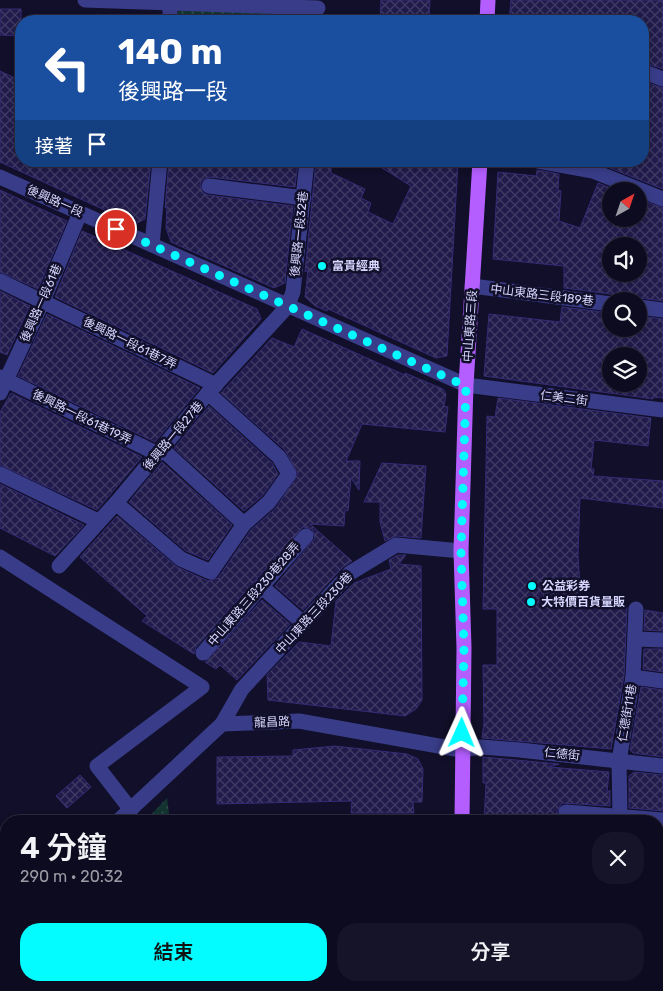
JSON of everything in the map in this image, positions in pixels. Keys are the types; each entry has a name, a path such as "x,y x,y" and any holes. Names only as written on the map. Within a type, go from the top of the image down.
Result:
{"main road":[{"path":"487,15 488,0"},
{"name":"中山東路三段","path":"462,815 461,750 464,648 461,551 466,386 480,167"}],"street":[{"path":"85,0 318,10"},
{"path":"170,5 170,15"},
{"path":"649,74 663,79"},
{"path":"152,245 159,167"},
{"name":"後興路一段32巷","path":"287,307 293,292 307,167"},
{"path":"575,167 593,170 663,199"},
{"name":"後興路一段","path":"0,177 466,386"},
{"path":"209,186 304,198"},
{"name":"後興路一段61巷","path":"2,383 43,302 80,213"},
{"name":"後興路一段61巷7弄","path":"0,281 212,389 280,457 289,470 283,486 269,502 244,524"},
{"name":"中山東路三段189巷","path":"472,286 602,303"},
{"name":"後興路一段27巷","path":"59,566 98,521 116,504 212,389 287,307"},
{"path":"647,308 663,310"},
{"name":"後興路一段61巷19弄","path":"2,383 160,452 244,524"},
{"name":"仁美二街","path":"466,386 663,410"},
{"path":"0,474 98,521"},
{"path":"116,504 181,559 211,572 244,524"},
{"name":"中山東路三段230巷28弄","path":"203,652 306,536"},
{"name":"中山東路三段230巷","path":"222,724 242,689 350,573 396,545 461,551"},
{"path":"0,557 202,687 97,766 131,810"},
{"path":"261,586 304,624"},
{"name":"仁德街11巷","path":"620,815 619,761 633,677 636,609"},
{"path":"635,638 663,640"},
{"path":"633,677 663,681"},
{"name":"龍昌路","path":"222,724 299,721 461,750"},
{"path":"125,815 222,724"},
{"name":"仁德街","path":"461,750 481,747 520,750 663,766"},
{"path":"566,812 606,815"}],"green space":[{"path":"310,9 310,15 178,15 178,11"},
{"path":"167,798 169,815 151,815"}],"building":[{"path":"381,0 430,0 429,15 380,15"},
{"path":"511,0 663,0 663,69 649,64 649,15 510,15"},
{"path":"0,9 21,9 21,15 15,15 15,36 0,35"},
{"path":"0,71 15,78 15,167 150,167 145,219 135,224 0,162"},
{"path":"649,83 663,88 663,189 608,167 649,167"},
{"path":"168,167 297,167 295,187 210,177 202,180 200,185 203,193 208,195 293,206 285,283 274,288 171,242 166,228 167,206 165,208"},
{"path":"315,167 331,167 331,173 365,189 361,198 371,203 368,212 393,224 411,186 381,167 458,167 447,356 436,358 328,309 327,311 315,306 305,297 308,270 305,272"},
{"path":"537,170 559,174 558,190 561,191 559,221 580,228 598,183 602,185 602,228 648,228 648,202 663,208 663,301 647,299 647,292 602,293 564,288 564,266 493,259 498,172 536,176"},
{"path":"0,190 67,221 38,289 0,272"},
{"path":"82,231 257,309 261,319 213,373 55,297"},
{"path":"0,291 30,306 7,355 0,352"},
{"path":"562,307 602,312 602,337 647,337 647,317 663,319 663,398 653,397 653,399 484,376 489,314 560,322"},
{"path":"47,314 200,388 155,442 18,376"},
{"path":"302,329 405,375 405,373 443,389 446,394 444,406 448,407 445,432 362,424 346,461 360,461 359,490 351,478 348,511 345,510 344,526 310,524 352,561 343,567 303,610 275,586 315,538 312,529 303,527 196,647 194,654 142,621 147,616 80,557 117,516 177,567 208,581 218,578 251,530 276,508 298,474 285,450 221,393 272,338 294,347"},
{"path":"11,393 142,457 97,510 0,465 0,412"},
{"path":"498,398 651,418 648,446 594,440 591,469 594,469 593,476 663,481 663,508 580,498 578,555 581,603 627,607 624,676 611,749 482,738 484,723 483,665 497,665 497,609 483,609 487,416 495,417"},
{"path":"209,406 272,463 278,474 262,496 244,511 174,448"},
{"path":"162,462 232,525 208,560 186,551 129,502"},
{"path":"382,463 426,466 421,538 396,536 385,541 380,522 380,502 364,502"},
{"path":"0,484 84,525 55,556 0,528"},
{"path":"398,555 406,555 399,564 421,566 422,700 416,709 405,716 268,700 267,675 299,642 331,646 336,601 354,583 391,569 389,560"},
{"path":"262,600 290,624 237,680 220,665 216,669 205,662"},
{"path":"645,610 663,613 663,631 644,630"},
{"path":"644,649 663,649 663,672 643,669"},
{"path":"641,687 663,690 663,757 633,753 630,750"},
{"path":"335,746 407,754 418,759 423,769 422,802 413,802 414,813 351,813 352,801 217,804 217,757 293,756 293,750"},
{"path":"483,757 559,764 549,767 609,772 607,793 610,790 610,806 562,803 557,812 558,815 484,815 486,783 483,783"},
{"path":"634,772 663,775 663,811 629,808 629,776"},
{"path":"80,775 91,787 67,808 56,796"}],"place":[{"name":"富貴經典","path":"322,266"},
{"name":"公益彩券","path":"532,586"},
{"name":"大特價百貨量販","path":"531,602"}],"route":[{"path":"116,229 466,386 461,551 464,648 462,733"}]}
